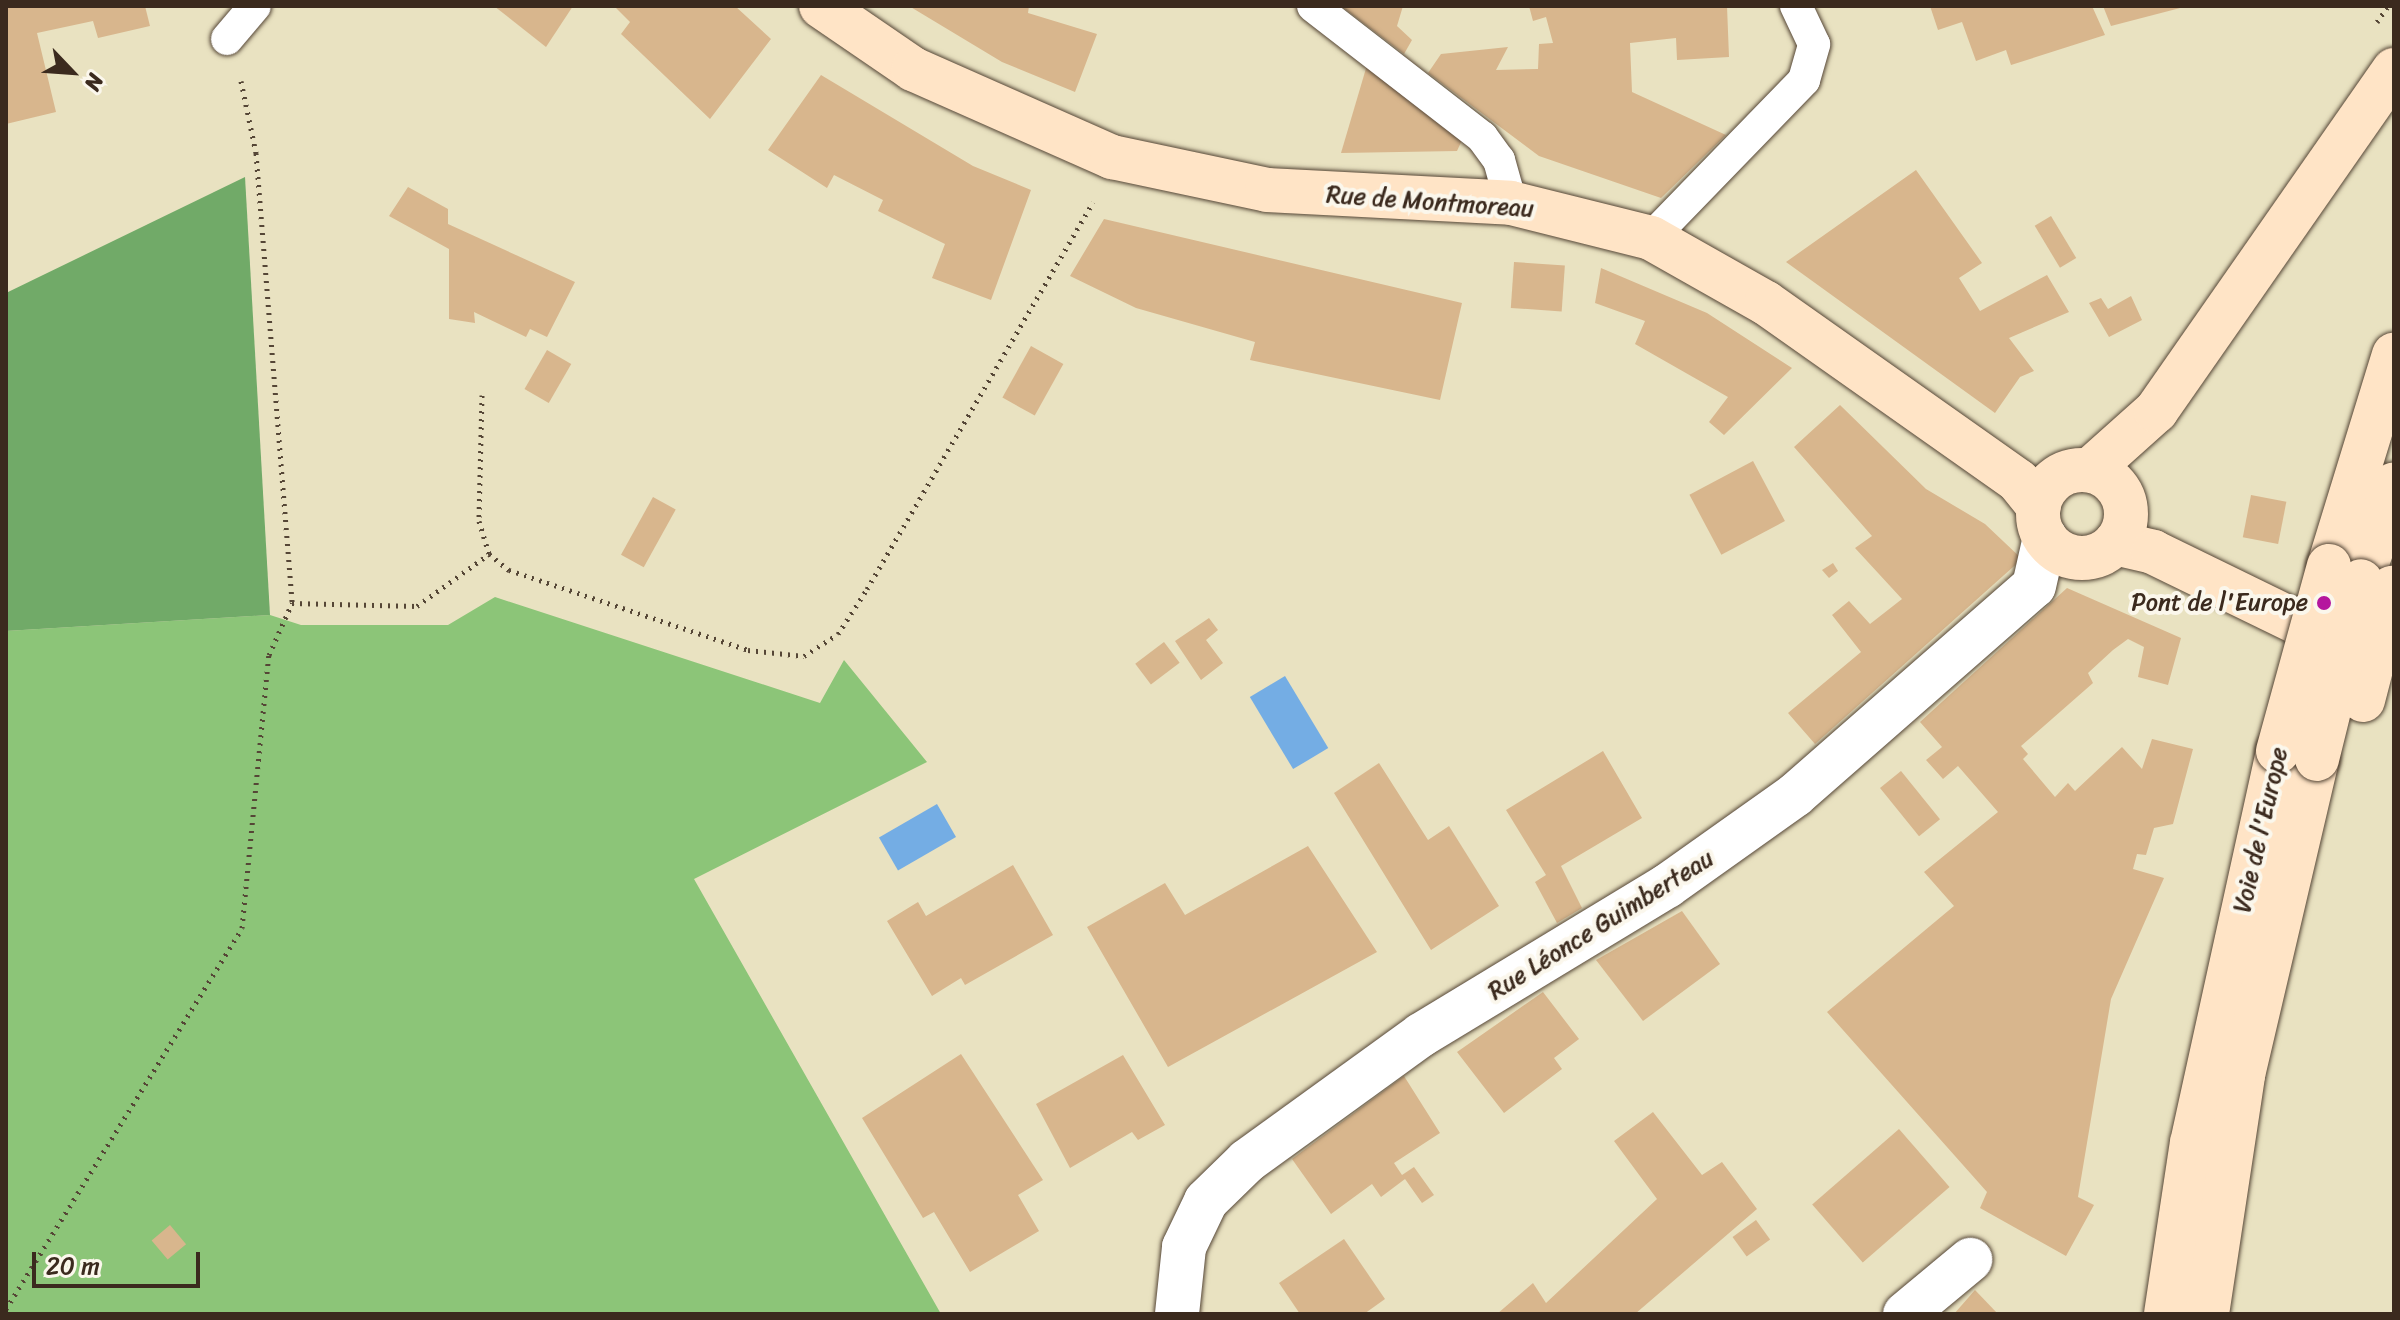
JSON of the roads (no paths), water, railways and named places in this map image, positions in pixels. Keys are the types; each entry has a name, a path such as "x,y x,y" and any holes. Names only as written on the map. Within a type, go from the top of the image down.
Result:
{"main road":[{"name":"Rue de Montmoreau","path":"821,6 913,69 1112,157 1267,190 1511,203 1651,238 1766,303 2018,481 2042,522"},
{"path":"2394,70 2156,411 2090,470 2063,473 2042,522 2078,558 2115,543 2153,552 2239,600 2394,667"},
{"name":"Voie de l'Europe","path":"2166,1314 2192,1143 2369,579 2394,355"},
{"path":"2090,470 2122,493 2126,520 2115,543"},
{"path":"2369,579 2394,484"},
{"path":"2215,1314 2314,758"},
{"name":"Voie de l'Europe","path":"2207,1314 2243,1075 2314,758"}],"street":[{"name":"Rue Léonce Guimberteau","path":"1177,1314 1184,1247 1206,1201 1247,1161 1421,1035 1667,886 1795,795 2034,586 2042,522"},
{"path":"1905,1314 1970,1260"}],"lane":[{"path":"227,39 255,6"},
{"path":"1313,6 1482,137 1499,160 1511,203"},
{"path":"1651,238 1804,80 1814,44 1796,6"}],"water":[{"path":"1285,676 1328,748 1293,769 1250,697"},
{"path":"937,804 956,837 898,870 879,838"}],"place":[{"name":"Pont de l'Europe","path":"2324,603"}]}
